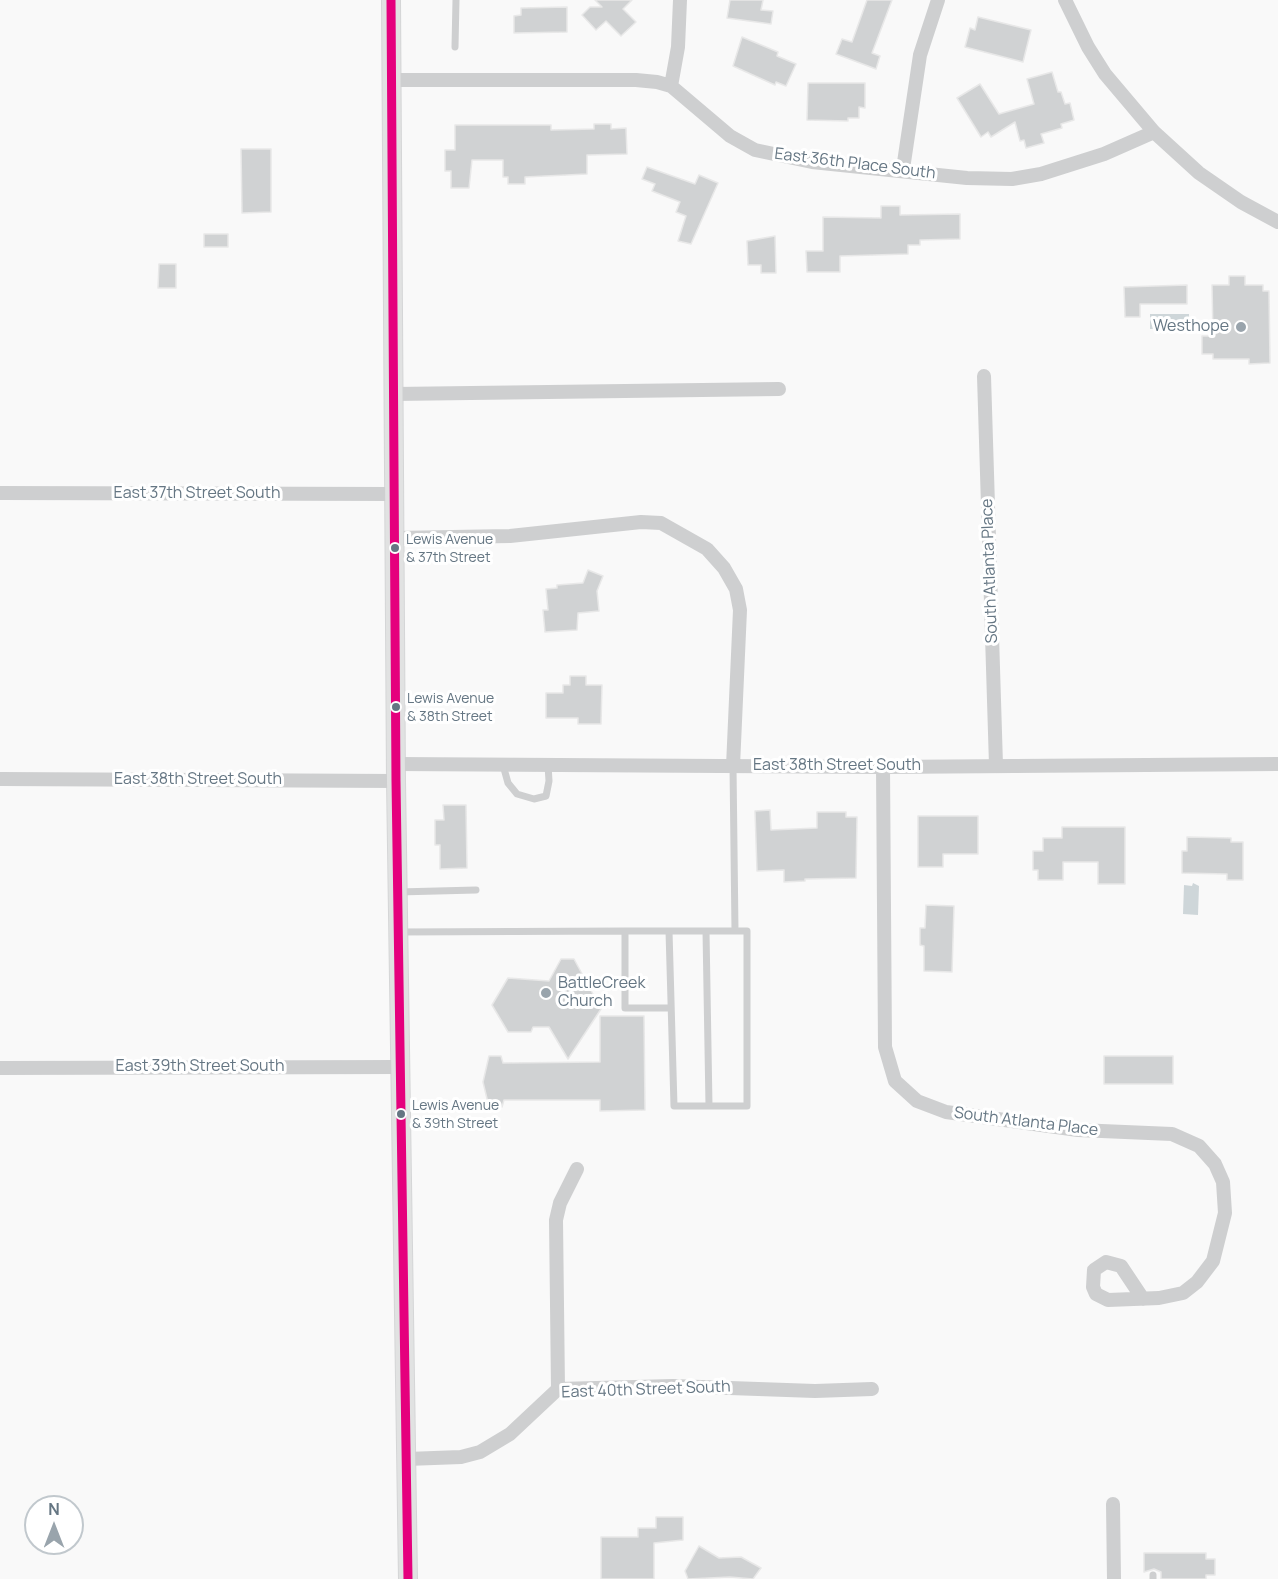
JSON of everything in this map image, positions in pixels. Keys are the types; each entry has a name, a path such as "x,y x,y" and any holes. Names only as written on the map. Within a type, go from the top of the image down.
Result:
{"main road":[{"path":"391,0 396,773 408,1579"}],"street":[{"path":"390,80 636,80 671,86 678,48 680,0"},
{"path":"903,170 920,55 938,0"},
{"path":"1065,0 1088,47 1100,65 1154,132 1199,173 1241,202 1278,222"},
{"name":"East 36th Place South","path":"671,86 730,136 755,150 776,157 967,178 1012,179 1041,174 1104,154 1154,132"},
{"name":"South Atlanta Place","path":"984,376 996,765"},
{"path":"394,394 779,389"},
{"name":"East 37th Street South","path":"0,493 394,495"},
{"path":"395,538 510,536 641,522 661,524 707,549 724,568 736,589 740,610 733,766"},
{"name":"East 38th Street South","path":"0,778 396,773 503,765 883,767 1278,764"},
{"name":"South Atlanta Place","path":"883,767 885,1047 895,1081 917,1101 946,1112 1078,1130 1172,1134 1199,1146 1215,1164 1223,1182 1225,1214 1213,1261 1197,1282 1183,1293 1143,1299"},
{"name":"East 39th Street South","path":"0,1068 400,1067"},
{"path":"558,1389 556,1220 560,1203 577,1169"},
{"name":"East 40th Street South","path":"407,1459 461,1457 480,1452 510,1434 558,1389 673,1386 815,1391 872,1389"},
{"path":"1113,1504 1114,1579"}],"lane":[{"path":"455,47 456,0"},
{"path":"503,765 508,783 517,794 534,799 546,796 549,781 548,765"},
{"path":"733,766 735,931"},
{"path":"398,892 476,890"},
{"path":"399,932 625,931 669,931 747,931 747,1106 674,1106 669,931"},
{"path":"625,931 626,1008 671,1008"},
{"path":"706,931 709,1106"}],"shaded area":[{"path":"1150,314 1189,314 1189,318 1186,319 1186,329 1150,329"},
{"path":"1193,883 1199,886 1198,915 1183,914 1184,885 1192,886"}],"building":[{"path":"595,0 632,0 623,9 636,22 621,36 606,21 596,30 582,15 590,7 602,7"},
{"path":"730,0 763,0 761,10 773,11 771,24 727,18"},
{"path":"867,0 892,0 872,53 880,56 876,69 836,54 842,39 852,42"},
{"path":"567,7 567,32 514,33 514,16 521,15 521,8"},
{"path":"978,17 1031,30 1023,62 965,47 970,28 975,30"},
{"path":"742,37 778,52 777,56 796,64 786,86 776,82 775,85 733,66"},
{"path":"1052,72 1058,92 1061,92 1065,104 1070,103 1074,120 1061,124 1062,128 1041,134 1044,143 1026,148 1024,140 1020,141 1015,122 991,137 988,132 981,137 957,98 980,84 999,114 1034,104 1027,79"},
{"path":"808,83 865,83 865,108 859,107 859,118 848,118 848,121 807,120"},
{"path":"594,124 611,124 611,129 626,128 627,154 587,155 587,174 525,177 525,184 508,184 508,177 503,177 503,160 472,160 469,188 451,188 451,171 445,171 445,150 455,150 455,125 551,125 551,130 594,129"},
{"path":"241,149 271,149 271,212 242,213"},
{"path":"647,167 695,184 699,175 718,183 691,244 678,241 686,216 676,212 680,202 652,191 655,184 642,179"},
{"path":"881,206 900,206 900,215 960,214 960,239 920,240 920,245 908,245 908,254 840,256 840,272 807,272 806,251 823,251 823,217 881,218"},
{"path":"204,234 228,234 228,247 204,247"},
{"path":"775,236 776,273 761,273 761,265 748,265 747,241"},
{"path":"159,264 176,264 176,288 158,288"},
{"name":"Westhope","path":"1229,276 1245,276 1245,285 1263,285 1263,291 1269,291 1270,363 1249,364 1249,359 1213,359 1213,354 1202,354 1202,336 1213,336 1212,285 1229,285"},
{"path":"1187,285 1187,304 1140,304 1140,317 1125,317 1124,287"},
{"path":"588,570 603,576 597,591 599,611 578,613 577,630 545,632 543,610 548,610 546,589 557,588 557,585 583,583"},
{"path":"570,676 586,676 586,685 602,685 601,724 578,724 578,718 546,718 546,693 563,693 563,685 570,685"},
{"path":"443,805 466,805 467,868 440,869 440,845 435,845 435,820 444,820"},
{"path":"770,810 771,830 817,828 817,812 846,812 846,817 857,817 856,878 805,879 805,881 784,882 784,870 757,871 755,811"},
{"path":"918,816 978,816 978,854 943,854 943,867 918,867"},
{"path":"1062,827 1125,827 1125,884 1098,884 1098,862 1063,862 1063,880 1038,880 1038,870 1033,870 1033,851 1043,851 1043,838 1062,838"},
{"path":"1187,837 1231,838 1231,842 1243,842 1243,880 1227,880 1227,874 1182,873 1182,851 1187,851"},
{"path":"926,905 954,906 952,972 924,971 924,946 920,945 920,928 925,928"},
{"name":"BattleCreek Church","path":"561,959 574,959 601,1009 568,1059 549,1027 533,1027 531,1032 508,1032 492,1005 508,978 549,981"},
{"path":"600,1016 644,1016 645,1110 600,1111 600,1100 504,1100 502,1107 489,1107 483,1082 489,1056 501,1056 503,1063 600,1062"},
{"path":"1104,1056 1173,1056 1173,1084 1104,1084"},
{"path":"656,1517 683,1517 683,1540 654,1543 654,1579 601,1579 601,1537 638,1537 638,1528 656,1528"},
{"path":"699,1546 719,1558 741,1557 761,1568 753,1579 730,1577 688,1579 685,1571"},
{"path":"1144,1553 1206,1553 1206,1559 1215,1559 1215,1575 1206,1575 1206,1579 1161,1579 1161,1572 1154,1569 1144,1572"}],"transit line":[{"path":"391,0 396,781 408,1579"}],"place":[{"name":"Westhope","path":"1241,327"},
{"name":"Lewis Avenue & 37th Street","path":"395,548"},
{"name":"Lewis Avenue & 38th Street","path":"396,707"},
{"name":"BattleCreek Church","path":"546,993"},
{"name":"Lewis Avenue & 39th Street","path":"401,1114"}]}
